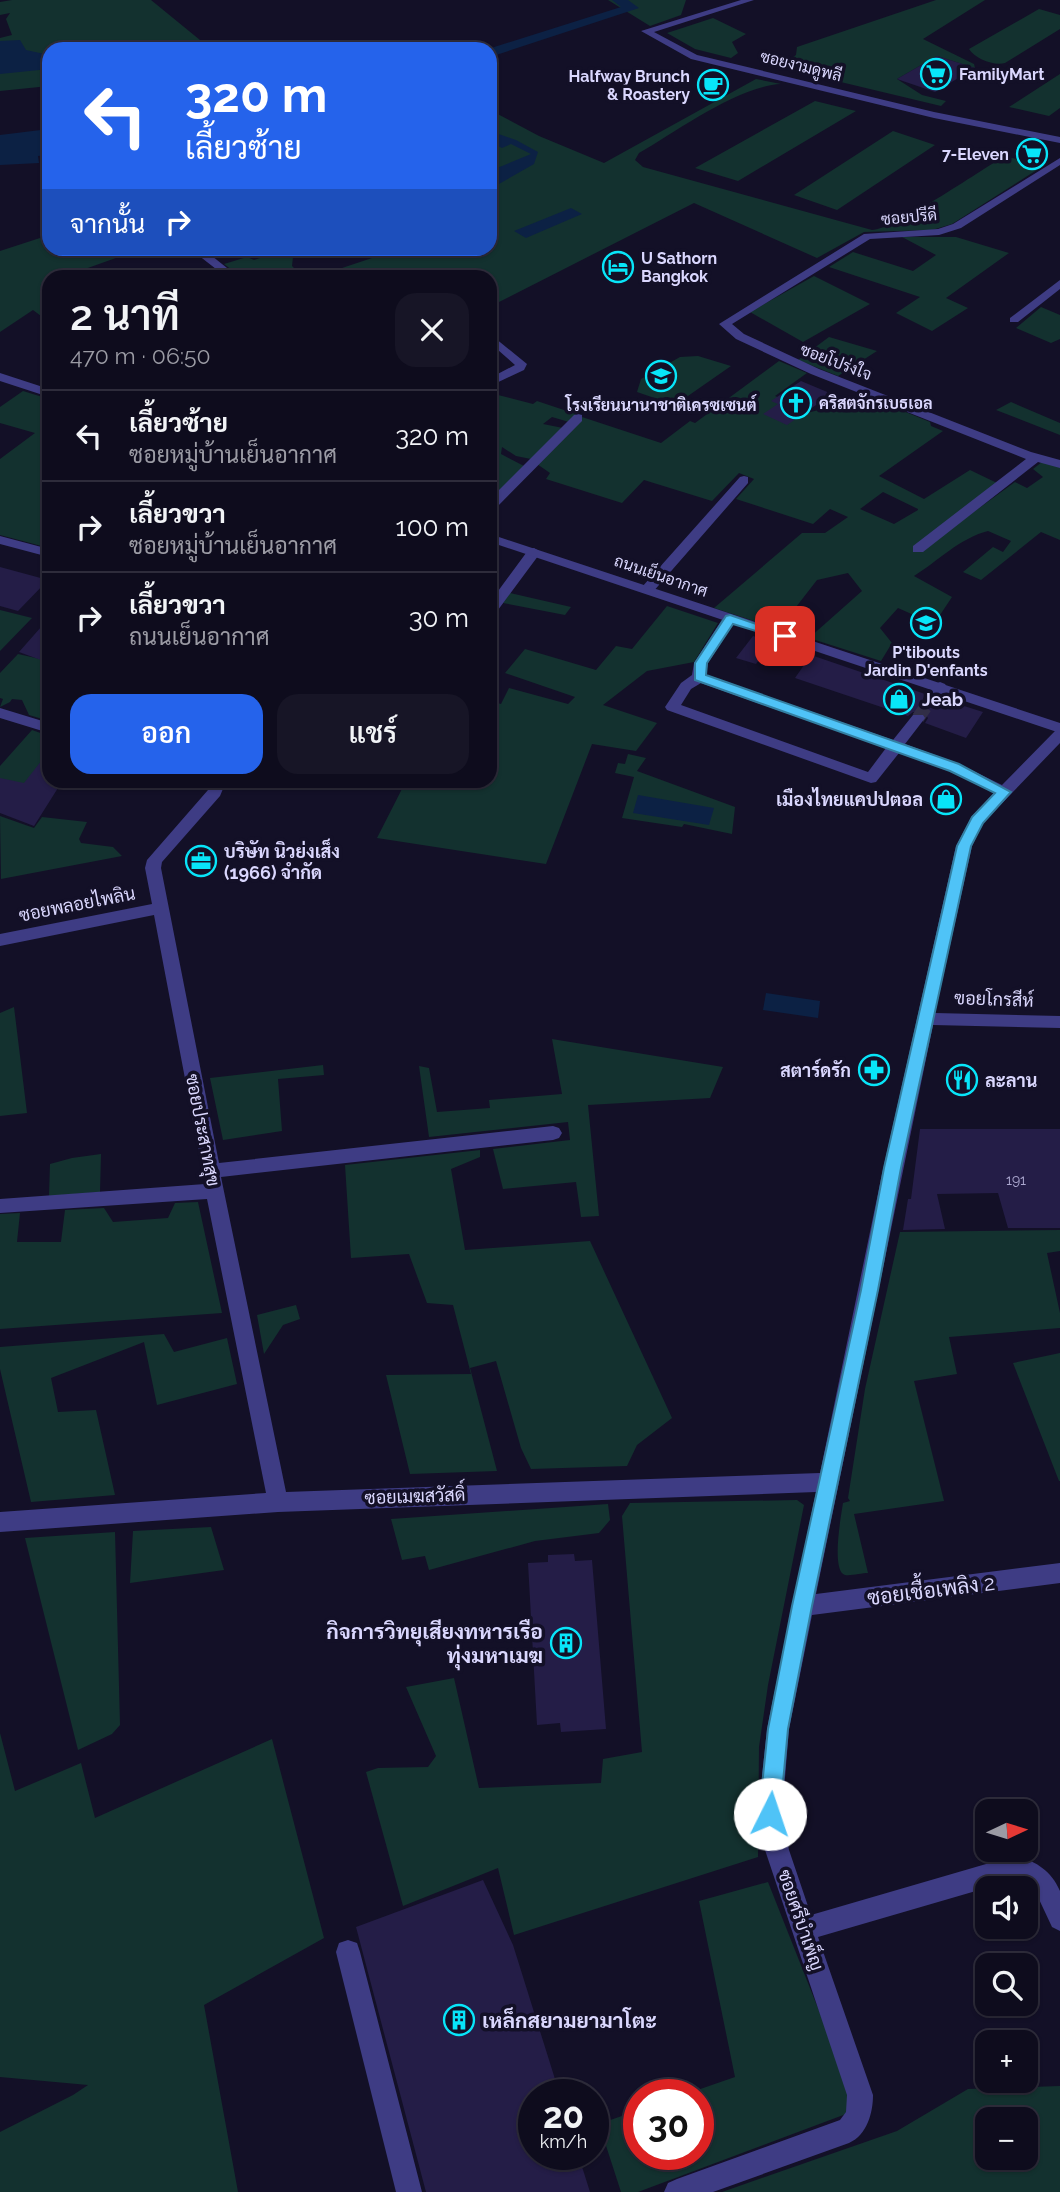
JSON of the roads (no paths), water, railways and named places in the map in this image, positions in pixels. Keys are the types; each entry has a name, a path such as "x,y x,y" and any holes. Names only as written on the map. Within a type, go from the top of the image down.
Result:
{"street":[{"name":"ซอยงามดูพลี","path":"750,0 646,31 694,57 934,114 1060,140"},
{"name":"ซอยปรีดี","path":"725,324 868,236 939,232 957,226 1060,161"},
{"path":"205,256 223,270"},
{"path":"1014,320 1060,282"},
{"name":"ซอยโปร่งใจ","path":"725,324 734,332 788,360 1060,464"},
{"path":"497,343 521,364 520,368 497,379"},
{"path":"0,377 42,391"},
{"path":"497,499 578,418"},
{"path":"918,549 1036,457"},
{"path":"647,590 744,480"},
{"path":"0,540 42,551"},
{"name":"ถนนเย็นอากาศ","path":"497,540 730,618 936,692 1060,728"},
{"path":"497,591 534,552"},
{"path":"730,618 701,663 699,677 686,686 673,707 871,778 898,748 918,718"},
{"path":"699,677 954,767 1004,792"},
{"path":"0,713 42,726"},
{"name":"ซอยศรีบำเพ็ญ","path":"677,2192 837,2135 849,2130 858,2118 860,2095 777,1850 770,1814 778,1729 891,1174 966,842 977,820 1060,734"},
{"name":"ซอยประสาทสุข","path":"216,788 155,860 153,868 278,1502"},
{"name":"ซอยพลอยไพลิน","path":"0,940 161,908"},
{"name":"ฃอยโกรสีห์","path":"926,1018 1060,1022"},
{"path":"211,1171 553,1133"},
{"path":"0,1206 215,1191"},
{"name":"ซอยเมฆสวัสดิ์","path":"0,1522 278,1502 830,1482"},
{"name":"ซอยเชื้อเพลิง 2","path":"802,1606 1060,1573"},
{"path":"804,1930 1017,1867 1036,1873 1048,1891 1060,1919"},
{"path":"348,1952 409,2192"}],"water":[{"path":"20,40 26,50 42,53 42,70 0,74 0,41"},
{"path":"42,130 42,156 38,156 39,163 0,165 0,135"},
{"path":"497,133 538,152 534,164 497,185 497,168 531,154 511,144 502,148 497,146"},
{"path":"571,208 582,214 526,238 514,231"},
{"path":"638,795 714,808 709,825 633,813"},
{"path":"766,993 820,1001 818,1018 763,1010"}],"waterway":[{"path":"497,51 632,8 619,0"}],"tunnel":[{"path":"918,718 932,698"}],"place":[{"name":"FamilyMart","path":"936,74"},
{"name":"Halfway Brunch & Roastery","path":"713,85"},
{"name":"7-Eleven","path":"1032,154"},
{"name":"U Sathorn Bangkok","path":"618,267"},
{"name":"โรงเรียนนานาชาติเครซเซนต์","path":"661,376"},
{"name":"คริสตจักรเบธเอล","path":"796,403"},
{"name":"P'tibouts Jardin D'enfants","path":"926,623"},
{"name":"Jeab","path":"899,699"},
{"name":"เมืองไทยแคปปตอล","path":"946,799"},
{"name":"บริษัท นิวย่งเส็ง (1966) จำกัด","path":"201,861"},
{"name":"สตาร์ดรัก","path":"874,1070"},
{"name":"ละลาน","path":"962,1080"},
{"name":"กิจการวิทยุเสียงทหารเรือ ทุ่งมหาเมฆ","path":"566,1643"},
{"name":"เหล็กสยามยามาโตะ","path":"459,2020"}]}
